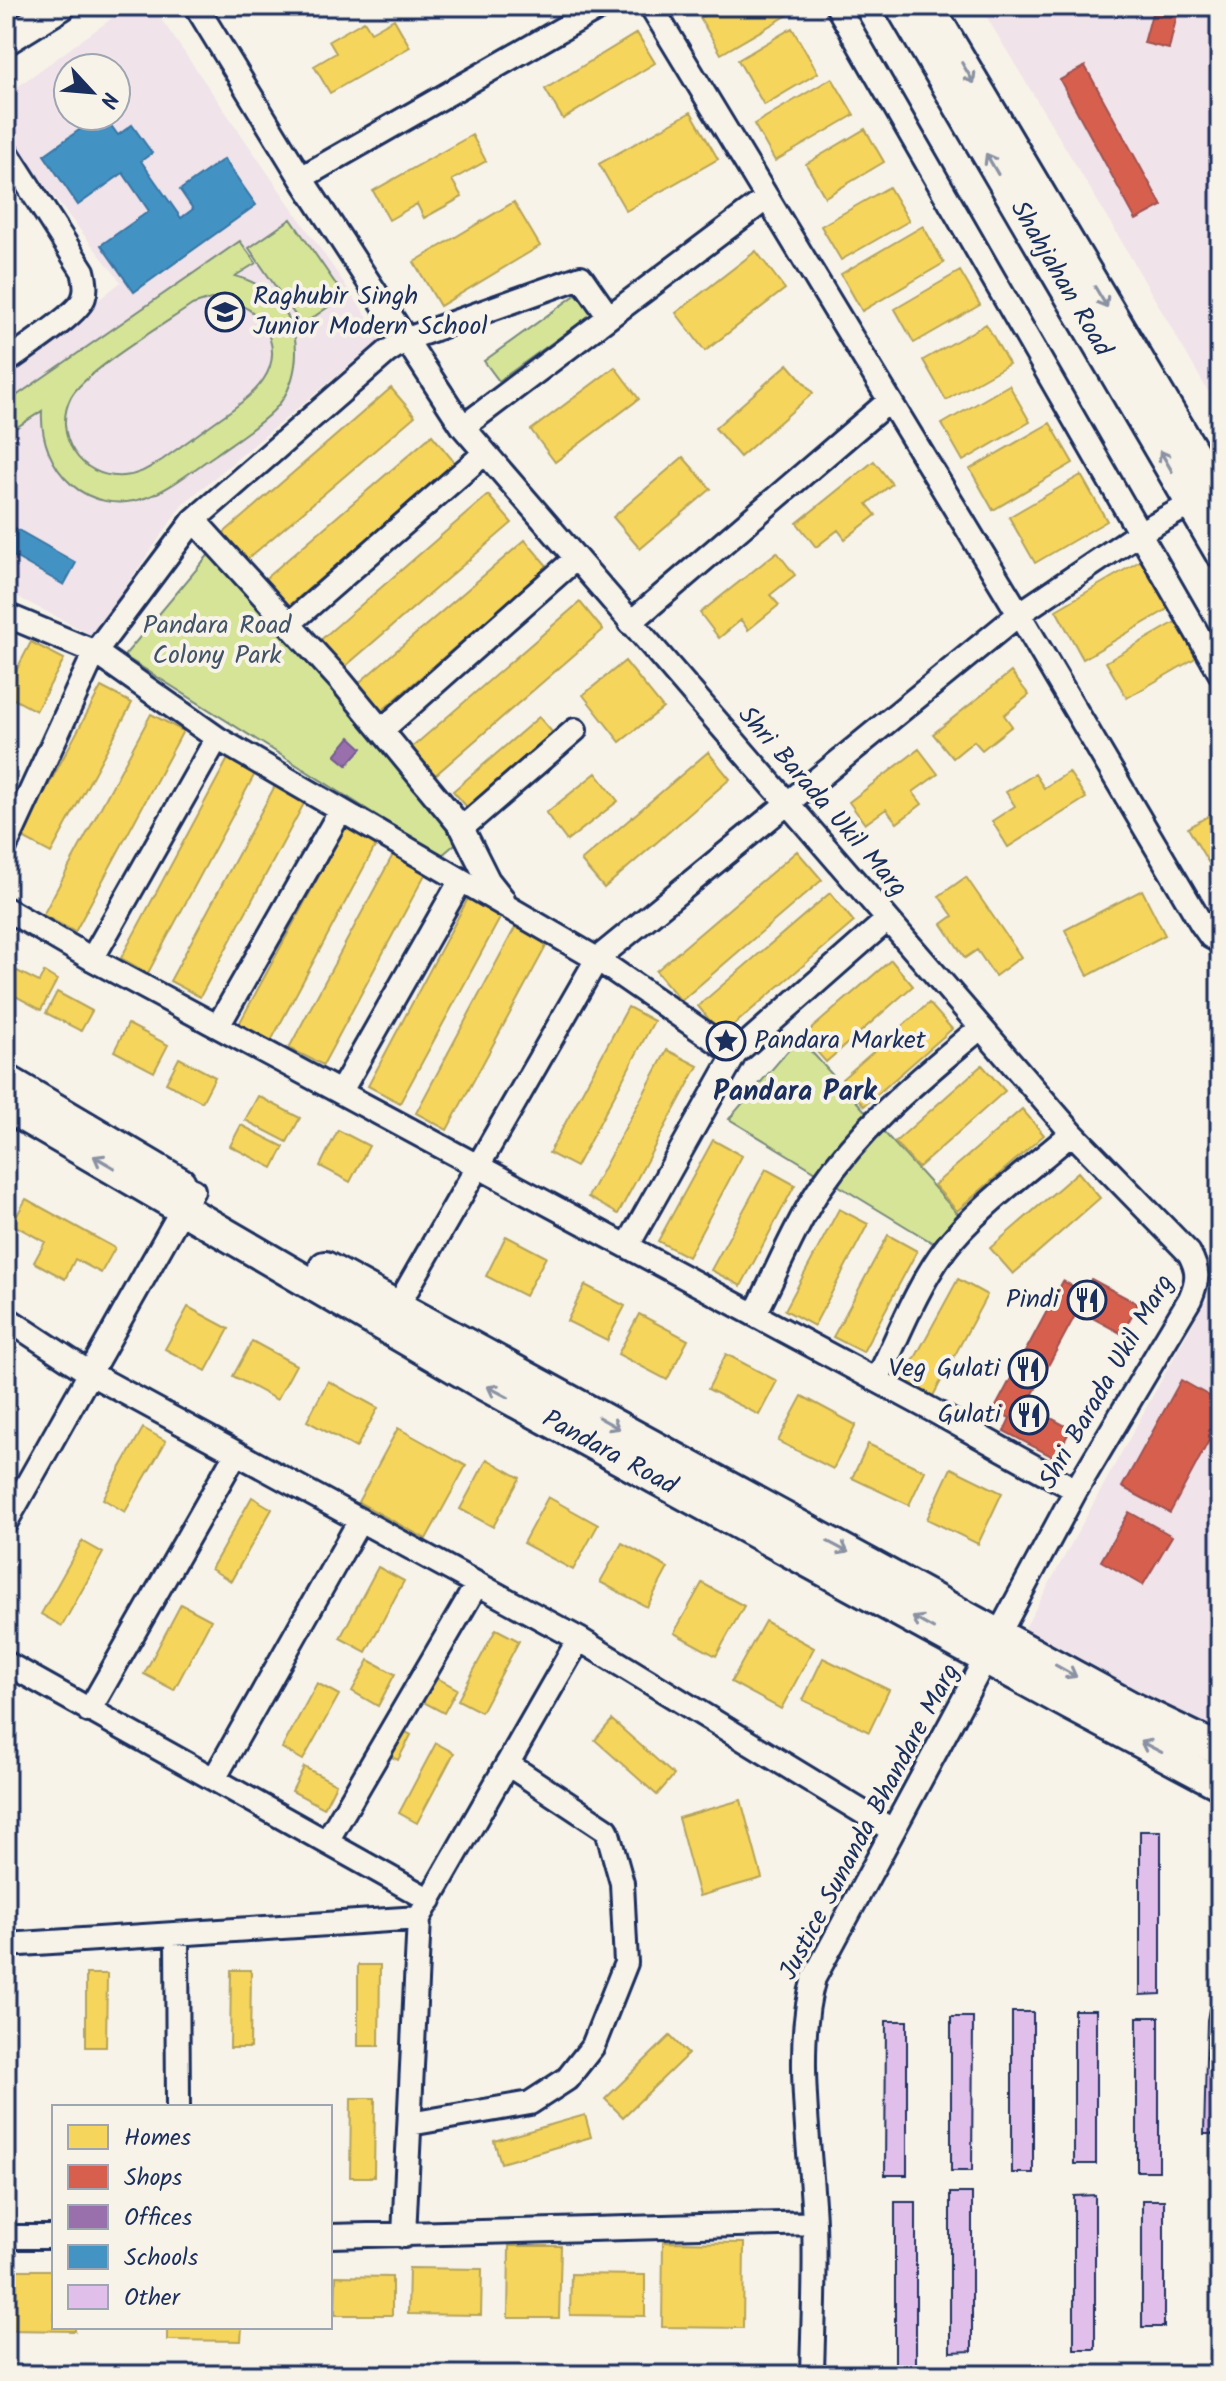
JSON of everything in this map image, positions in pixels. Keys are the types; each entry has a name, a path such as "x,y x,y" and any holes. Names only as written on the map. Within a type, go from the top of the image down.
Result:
{"main road":[{"name":"Shahjahan Road","path":"901,6 1206,501"},
{"name":"Shahjahan Road","path":"928,6 1206,501 1220,552"},
{"name":"Pandara Road","path":"6,1080 188,1199 483,1384 994,1647 1220,1750"},
{"name":"Pandara Road","path":"6,1106 397,1307 994,1647 1220,1784"}],"street":[{"path":"6,40 61,6"},
{"name":"Shri Barada Ukil Marg","path":"196,6 301,178 463,427 980,1028 1072,1133 1189,1253 1198,1268 1198,1281 1190,1299 1076,1490 994,1647"},
{"path":"301,178 602,6"},
{"path":"651,6 1019,614 1201,923 1211,937 1220,942"},
{"path":"837,6 1220,673"},
{"path":"6,151 83,271 85,283 84,298 75,310 6,362"},
{"path":"463,427 767,198"},
{"path":"6,845 95,652 194,520 387,352 407,339 581,277 609,317"},
{"path":"630,623 889,401"},
{"path":"290,623 485,453"},
{"path":"397,1307 597,959 785,802 1019,614 1139,533 1206,501"},
{"path":"194,520 290,623 462,828 488,880 511,909"},
{"path":"382,730 575,559"},
{"path":"6,615 95,652 217,738 597,959 735,1054"},
{"path":"462,828 575,730"},
{"path":"92,959 217,738"},
{"path":"218,1026 341,810"},
{"path":"481,812 488,880"},
{"path":"341,1091 461,880"},
{"path":"6,909 92,959 478,1164 1076,1490"},
{"path":"628,1245 735,1054 887,920"},
{"path":"755,1314 819,1191 847,1153 884,1110 980,1028"},
{"path":"877,1380 944,1250 962,1229 1072,1133"},
{"path":"6,1522 188,1199"},
{"path":"6,1318 91,1374 579,1639 892,1830"},
{"path":"89,1711 236,1453"},
{"path":"214,1779 360,1520"},
{"path":"327,1841 477,1584"},
{"path":"404,2236 425,1909 579,1639"},
{"name":"Justice Sunanda Bhandare Marg","path":"812,2375 814,2223 804,2047 806,2005 814,1978 994,1647"},
{"path":"6,1663 327,1841 425,1909"},
{"path":"410,2124 530,2103 567,2079 593,2046 626,1963 622,1883 607,1830 509,1765"},
{"path":"6,1945 177,1934 425,1909"},
{"path":"177,1934 178,2105"},
{"path":"332,2236 814,2223"},
{"path":"6,2237 52,2237"}],"shaded area":[{"name":"Raghubir Singh Junior Modern School","path":"129,6 152,6 382,338 183,504 92,635 6,591 6,374 121,282 6,136 6,95 52,62 52,132 132,132 132,52 65,52"},
{"path":"980,6 1220,6 1220,412 1115,230"},
{"path":"1220,1292 1220,1736 1025,1628 1205,1301"}],"green space":[{"path":"291,219 344,296 302,325 249,248"},
{"path":"240,241 256,263 235,276 272,295 287,315 295,339 292,378 288,390 273,411 166,489 126,502 106,501 87,495 71,484 58,470 49,452 43,433 42,411 17,427 6,409 6,403","holes":["211,299 247,308 263,324 272,355 262,381 241,403 144,471 123,476 108,475 83,462 74,452 65,425 71,397 91,375 145,336 192,305"]},
{"path":"577,294 592,314 499,381 484,361"},
{"name":"Pandara Road Colony Park","path":"215,547 461,839 441,856 124,656"},
{"path":"799,1038 958,1214 933,1243 729,1119"}],"building: Homes":[{"path":"720,6 783,6 788,15 721,54 700,18"},
{"path":"394,19 410,47 330,93 314,66 336,53 329,41 364,21 371,32"},
{"path":"792,28 818,73 764,105 738,60"},
{"path":"637,33 655,63 563,119 545,89"},
{"path":"832,78 854,115 775,161 754,124"},
{"path":"691,112 718,159 626,211 599,164"},
{"path":"865,129 884,162 825,197 806,164"},
{"path":"472,135 486,161 452,180 462,197 424,218 417,204 389,220 373,191"},
{"path":"889,187 909,221 841,260 821,226"},
{"path":"514,202 540,246 440,306 414,262"},
{"path":"923,226 944,263 862,311 841,274"},
{"path":"756,251 785,289 705,351 676,313"},
{"path":"960,271 980,305 914,343 895,309"},
{"path":"986,324 1009,364 946,400 923,360"},
{"path":"788,364 813,393 740,457 715,428"},
{"path":"615,367 639,399 555,462 531,430"},
{"path":"1009,385 1030,422 963,461 942,424"},
{"path":"391,388 415,416 243,563 220,536"},
{"path":"1050,423 1073,463 993,510 970,469"},
{"path":"432,435 455,463 284,610 260,583"},
{"path":"683,457 711,489 640,549 613,517"},
{"path":"874,461 892,484 867,504 876,515 845,539 838,530 816,547 797,523"},
{"path":"1081,475 1107,521 1035,563 1009,517"},
{"path":"488,495 512,523 341,670 317,643"},
{"path":"525,540 548,567 377,715 354,687"},
{"path":"777,552 795,575 770,595 779,605 748,630 741,620 719,638 700,613"},
{"path":"1150,555 1178,603 1083,659 1056,610"},
{"path":"580,602 603,630 433,777 409,750"},
{"path":"1179,620 1199,656 1127,698 1106,662"},
{"path":"31,642 64,659 36,711 6,695"},
{"path":"625,661 663,708 620,742 583,695"},
{"path":"1011,672 1029,695 1004,715 1012,726 982,750 974,741 953,758 933,734"},
{"path":"101,687 132,703 51,853 21,837"},
{"path":"151,714 183,731 75,932 43,915"},
{"path":"539,717 559,740 473,814 453,791"},
{"path":"919,749 938,774 913,792 922,804 897,823 886,809 865,824 849,802"},
{"path":"708,752 730,779 604,888 581,861"},
{"path":"230,755 257,770 148,973 121,958"},
{"path":"1069,772 1086,798 1008,847 992,821 1015,806 1006,792 1035,774 1044,788"},
{"path":"596,773 618,801 567,841 546,813"},
{"path":"277,782 307,798 200,997 170,981"},
{"path":"1220,809 1220,855 1208,862 1188,828"},
{"path":"347,824 378,841 271,1041 239,1024"},
{"path":"396,849 429,867 323,1065 289,1048"},
{"path":"797,851 822,880 681,1001 656,971"},
{"path":"966,877 1021,957 995,976 977,950 965,958 942,924 953,916 939,896"},
{"path":"1142,890 1165,935 1088,976 1065,930"},
{"path":"472,891 505,909 400,1103 368,1086"},
{"path":"830,893 854,922 722,1035 698,1006"},
{"path":"518,922 550,939 447,1130 416,1113"},
{"path":"891,960 913,986 826,1062 803,1036"},
{"path":"7,966 39,982 44,972 57,980 41,1010 6,991"},
{"path":"57,992 92,1011 81,1031 46,1013"},
{"path":"929,1003 952,1029 864,1106 842,1079"},
{"path":"628,1007 654,1021 576,1167 549,1153"},
{"path":"128,1024 168,1045 154,1072 114,1051"},
{"path":"667,1050 698,1066 618,1214 588,1197"},
{"path":"179,1058 215,1077 202,1102 166,1083"},
{"path":"982,1065 1005,1091 918,1168 895,1142"},
{"path":"258,1096 300,1118 287,1142 245,1120"},
{"path":"1022,1109 1044,1135 957,1211 934,1185"},
{"path":"241,1125 284,1147 273,1168 230,1146"},
{"path":"338,1130 369,1146 350,1182 320,1166"},
{"path":"713,1140 742,1156 688,1257 658,1241"},
{"path":"766,1169 795,1185 741,1286 711,1270"},
{"path":"1078,1172 1100,1198 1013,1274 990,1248"},
{"path":"26,1199 115,1248 101,1273 75,1259 65,1279 34,1262 45,1242 12,1224"},
{"path":"839,1209 868,1224 814,1326 785,1310"},
{"path":"888,1235 917,1251 863,1352 833,1337"},
{"path":"506,1236 546,1257 525,1296 486,1276"},
{"path":"958,1279 987,1295 933,1396 903,1380"},
{"path":"585,1285 625,1306 607,1341 567,1321"},
{"path":"188,1307 229,1329 206,1371 165,1349"},
{"path":"639,1314 688,1340 667,1380 618,1354"},
{"path":"252,1341 296,1365 277,1400 233,1376"},
{"path":"726,1354 777,1381 759,1415 708,1389"},
{"path":"328,1381 378,1408 356,1448 307,1421"},
{"path":"802,1396 856,1425 833,1469 778,1441"},
{"path":"143,1428 166,1441 125,1512 103,1499"},
{"path":"398,1428 466,1466 426,1539 358,1502"},
{"path":"868,1444 925,1471 909,1505 852,1478"},
{"path":"487,1459 520,1478 493,1527 460,1509"},
{"path":"951,1468 1002,1493 978,1544 927,1519"},
{"path":"252,1497 272,1509 231,1581 211,1569"},
{"path":"548,1497 598,1525 573,1570 523,1543"},
{"path":"82,1541 103,1553 62,1626 41,1614"},
{"path":"622,1543 668,1568 647,1607 600,1582"},
{"path":"378,1567 404,1581 366,1652 340,1638"},
{"path":"702,1583 744,1606 716,1656 674,1633"},
{"path":"181,1604 211,1620 174,1690 144,1674"},
{"path":"765,1621 814,1648 781,1709 731,1682"},
{"path":"496,1629 519,1641 481,1712 458,1700"},
{"path":"823,1658 889,1690 869,1732 803,1700"},
{"path":"369,1660 395,1674 378,1706 352,1691"},
{"path":"430,1674 457,1689 444,1713 416,1698"},
{"path":"317,1683 339,1695 303,1760 282,1748"},
{"path":"612,1720 674,1775 657,1795 595,1740"},
{"path":"397,1727 411,1735 398,1760 383,1753"},
{"path":"436,1743 454,1753 417,1823 399,1813"},
{"path":"304,1767 336,1784 324,1808 292,1791"},
{"path":"741,1800 762,1878 699,1896 678,1818"},
{"path":"358,1965 380,1965 379,2046 358,2046"},
{"path":"231,1970 251,1970 250,2048 230,2048"},
{"path":"86,1974 107,1974 106,2047 86,2047"},
{"path":"670,2036 688,2054 623,2117 605,2099"},
{"path":"351,2098 375,2098 374,2177 350,2177"},
{"path":"585,2115 591,2137 501,2163 494,2141"},
{"path":"663,2242 744,2243 743,2328 662,2327"},
{"path":"509,2246 561,2246 559,2318 508,2318"},
{"path":"409,2268 482,2269 481,2315 408,2314"},
{"path":"8,2270 52,2270 52,2329 75,2331 7,2330"},
{"path":"571,2274 645,2275 645,2316 570,2315"},
{"path":"336,2276 392,2277 392,2315 335,2315"},
{"path":"167,2329 242,2329 241,2341 167,2340"}],"building: Shops":[{"path":"1154,6 1179,6 1169,49 1144,43"},
{"path":"1085,66 1162,206 1136,220 1060,80"},
{"path":"1091,1279 1138,1304 1122,1334 1078,1310 1027,1405 1071,1429 1055,1458 1004,1431 1010,1418 994,1410 1063,1281 1084,1292"},
{"path":"1181,1380 1220,1402 1220,1420 1170,1513 1122,1487"},
{"path":"1129,1512 1172,1536 1143,1585 1101,1561"}],"building: Offices":[{"path":"350,737 362,748 347,765 335,755"}],"building: Schools":[{"path":"132,125 152,153 141,161 181,218 193,209 180,190 224,159 256,205 134,292 101,245 149,211 123,173 78,205 44,155 76,132 116,132 118,135 132,132"},
{"path":"6,523 76,563 64,585 6,552"}],"building: Other":[{"path":"1140,1831 1161,1831 1161,1994 1140,1995"},
{"path":"1218,2008 1220,2134 1204,2134 1207,2020 1209,2009"},
{"path":"1074,2010 1096,2010 1096,2164 1074,2164"},
{"path":"1012,2012 1033,2012 1033,2173 1012,2173"},
{"path":"951,2017 973,2017 972,2171 951,2171"},
{"path":"1137,2017 1159,2017 1159,2171 1137,2171"},
{"path":"886,2021 907,2021 907,2175 885,2175"},
{"path":"950,2193 972,2193 972,2351 950,2352"},
{"path":"1095,2195 1095,2349 1074,2349 1074,2196"},
{"path":"1142,2200 1164,2200 1164,2327 1142,2327"},
{"path":"895,2202 916,2202 916,2368 895,2368"}],"place":[{"name":"Raghubir Singh Junior Modern School","path":"225,312"},
{"name":"Pandara Market","path":"726,1041"},
{"name":"Pindi","path":"1087,1300"},
{"name":"Veg Gulati","path":"1028,1369"},
{"name":"Gulati","path":"1029,1415"}],"district":[{"name":"Pandara Park","path":"795,1092"}]}
